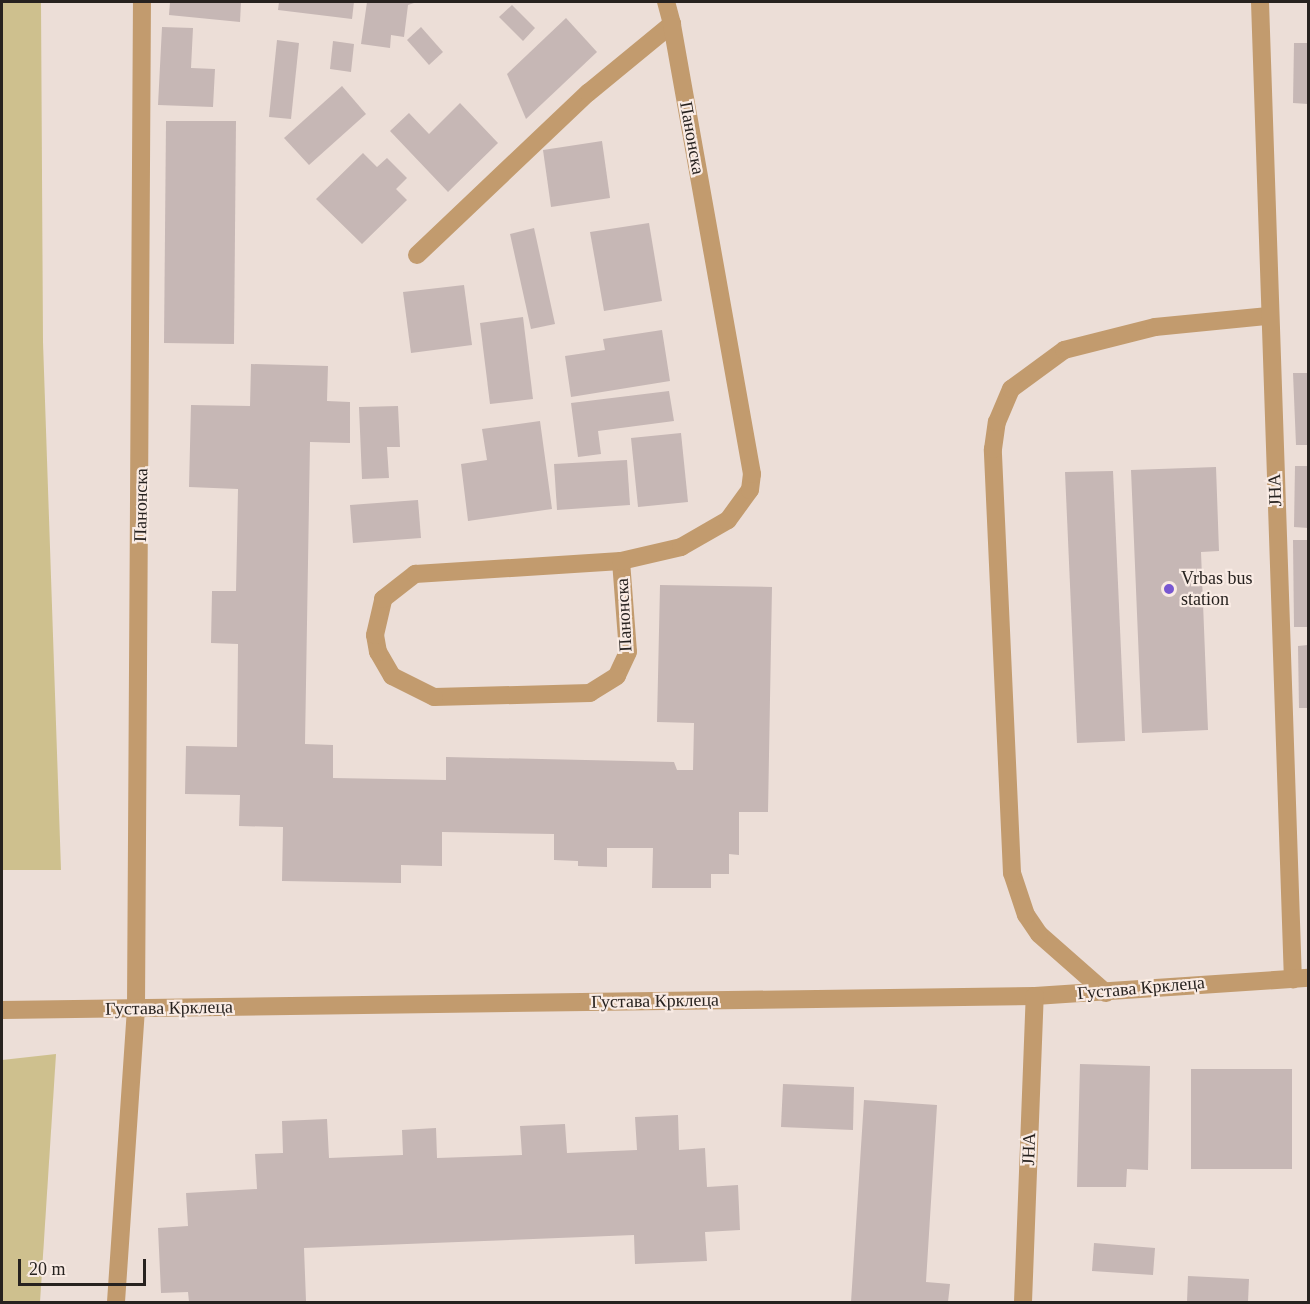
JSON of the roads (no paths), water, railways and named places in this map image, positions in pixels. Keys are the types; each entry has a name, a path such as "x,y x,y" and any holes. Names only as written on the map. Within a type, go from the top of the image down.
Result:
{"street":[{"name":"Панонска","path":"116,1302 136,1008 142,2"},
{"name":"Панонска","path":"621,561 628,652 616,676 590,693 434,697 392,676 378,652 375,636 383,599 415,574 621,561 681,547 704,536 742,506 750,490 672,24 666,2"},
{"name":"ЈНА","path":"1260,2 1268,316 1300,979"},
{"path":"417,255 588,93 672,24"},
{"path":"1106,993 1039,934 1026,915 1012,873 993,449 997,422 1011,389 1064,350 1155,327 1268,316"},
{"name":"Густава Крклеца","path":"2,1010 1035,996 1300,979"},
{"name":"ЈНА","path":"1023,1302 1035,996"}],"place":[{"name":"Vrbas bus station","path":"1169,589"}]}
